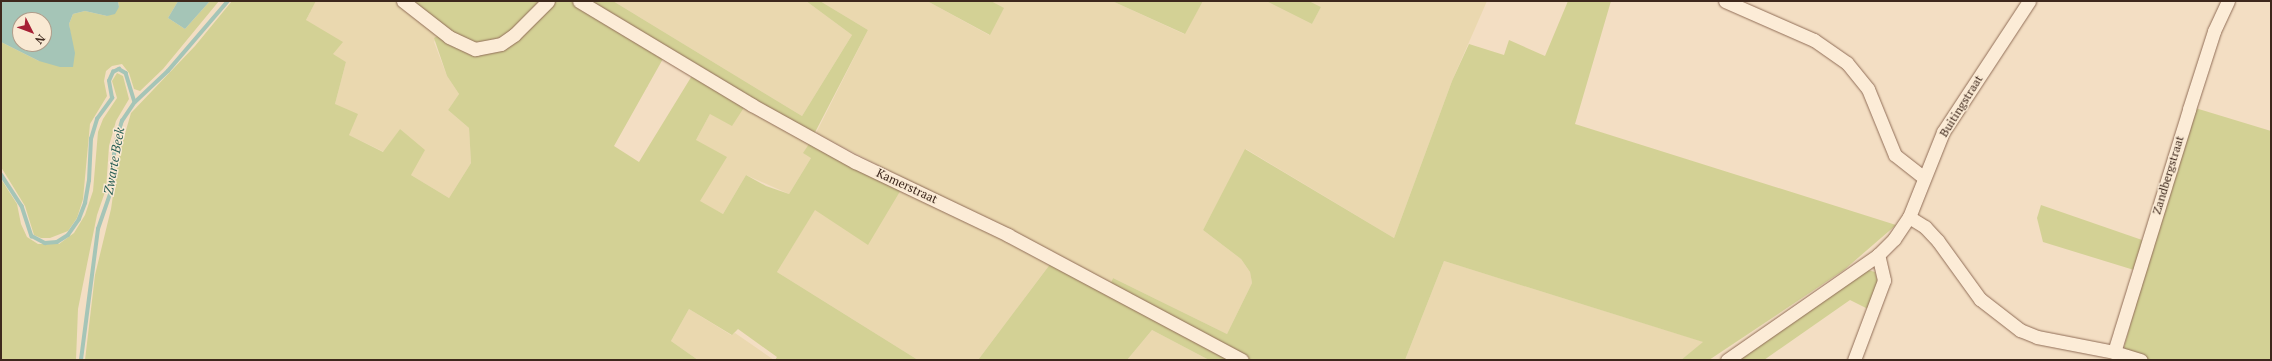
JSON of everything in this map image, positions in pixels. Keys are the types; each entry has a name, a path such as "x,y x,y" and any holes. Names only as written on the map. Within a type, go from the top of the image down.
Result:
{"street":[{"path":"403,1 449,37 475,49 501,44 514,35 548,1"},
{"name":"Kamerstraat","path":"579,1 752,105 855,162 1008,235 1242,360"},
{"path":"1725,1 1814,40 1847,63 1868,89 1895,155 1924,178"},
{"name":"Buitingstraat","path":"1727,360 1878,255 1894,240 1909,217 1943,132 2029,1"},
{"name":"Zandbergstraat","path":"2114,352 2191,102 2214,32 2228,1"},
{"path":"1909,217 1925,227 1938,241 1980,298 2020,330 2037,337 2114,352 2141,360"},
{"path":"1854,360 1884,280 1878,255"}],"shaded area":[{"path":"1,1 118,1 119,7 115,14 107,16 85,11 73,14 69,24 75,53 73,67 60,67 39,61 21,52 52,52 52,12 12,12 12,48 1,42"},
{"path":"118,1 178,1 168,18 185,29 210,1 219,1 163,69 140,91 134,89 129,73 122,64 112,66 106,71 104,81 107,96 90,124 83,199 77,218 68,231 50,238 41,238 34,235 25,206 1,167 1,42 12,48 12,52 21,52 39,61 71,38 69,24 73,14 85,11 107,16 119,7"},
{"path":"178,1 210,1 185,29 168,18"},
{"path":"232,1 316,1 306,20 343,42 333,54 346,62 335,104 358,114 349,135 383,152 400,129 425,150 411,175 449,198 471,163 469,128 448,110 459,94 447,76 434,38 439,35 470,55 490,53 502,50 554,1 613,1 802,116 852,35 806,1 820,1 868,30 809,144 836,159 902,188 868,245 815,210 777,272 918,360 775,360 777,357 738,329 732,335 689,309 671,341 698,360 85,360 95,275 111,209 119,154 131,113 195,46","holes":["664,57 693,74 639,162 614,146","745,106 809,144 803,153 811,158 789,194 766,186 746,175 723,214 700,201 727,157 696,140 710,114 732,126"]},
{"path":"316,1 395,1 439,35 434,42 447,76 459,94 448,110 469,128 471,163 449,198 411,175 400,129 384,152 349,135 335,104 346,62 332,55 306,20"},
{"path":"411,1 539,1 505,36 480,44 460,39"},
{"path":"613,1 806,1 852,35 802,116"},
{"path":"820,1 927,1 989,35 1003,8 991,1 1112,1 1184,34 1203,1 1266,1 1312,24 1321,7 1309,1 1487,1 1452,81 1394,238 1246,149 1203,230 1241,259 1250,272 1252,283 1227,334 1113,278 1110,284 816,133 868,30"},
{"path":"927,1 991,1 1004,8 990,35"},
{"path":"1112,1 1203,1 1185,34"},
{"path":"1266,1 1309,1 1321,7 1312,24"},
{"path":"1568,1 1611,1 1575,124 1896,225 1844,270 1709,360 1681,360 1703,342 1444,261 1405,360 1209,360 1152,330 1127,360 978,360 1051,263 1107,292 1113,278 1227,334 1252,283 1250,272 1241,259 1203,230 1245,149 1394,238 1452,81 1469,44 1504,55 1509,40 1545,56"},
{"path":"117,73 123,76 129,99 116,121 109,146 106,189 97,215 78,309 76,360 1,360 1,179 17,204 21,224 27,237 38,244 59,244 74,233 85,215 93,191 98,132 103,119 117,98 112,81"},
{"path":"745,106 809,144 811,158 789,194 746,175 723,214 700,202 696,140 710,114"},
{"path":"2192,107 2271,131 2271,360 2150,360 2128,354 2124,347"},
{"path":"902,188 1051,263 978,360 918,360 777,272 815,209"},
{"path":"2041,205 2145,241 2134,270 2043,242 2037,218"},
{"path":"1444,261 1704,342 1681,360 1405,360"},
{"path":"1868,270 1875,272 1878,282 1868,309 1850,300 1764,360 1737,360"},
{"path":"689,309 731,335 735,333 774,360 698,360 671,341"},
{"path":"1152,330 1209,360 1127,360"}],"waterway":[{"name":"Zwarte Beek","path":"81,360 98,229 110,195 115,145 122,121 135,102 168,71 228,1"},
{"path":"1,174 22,206 32,236 45,243 57,242 68,235 79,219 85,203 89,181 91,139 97,119 112,98 109,81 113,72 119,69 126,73 135,102"}]}
